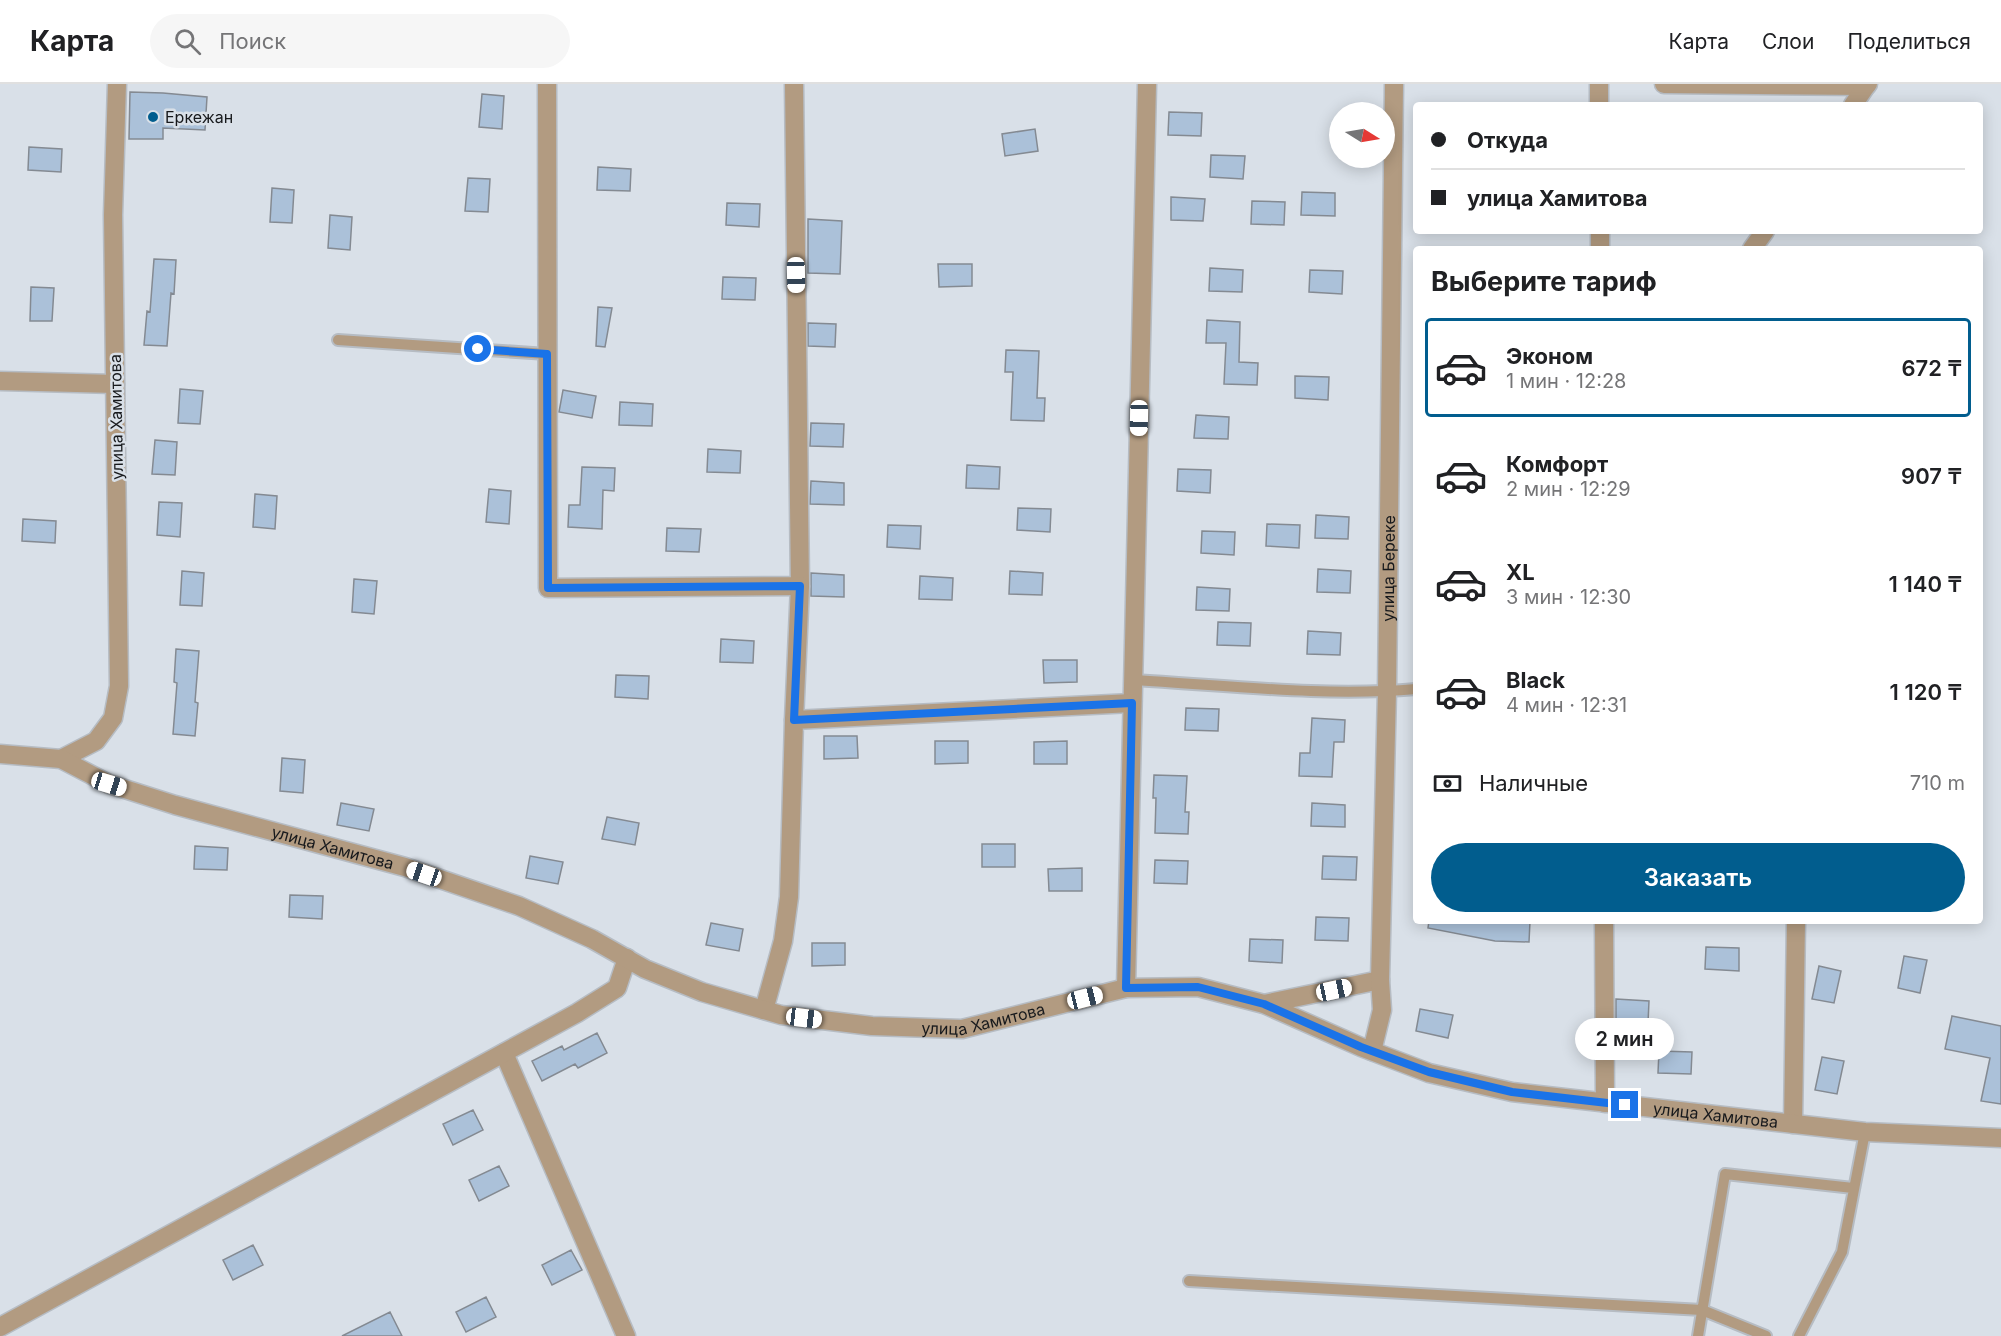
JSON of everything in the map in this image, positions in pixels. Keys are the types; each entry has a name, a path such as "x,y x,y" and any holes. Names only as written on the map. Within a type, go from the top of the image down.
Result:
{"street":[{"name":"улица Хамитова","path":"61,759 96,741 113,718 119,686 113,215 117,84"},
{"path":"547,84 548,588 800,586"},
{"path":"764,1010 783,942 789,897 800,586 794,84"},
{"path":"1126,988 1147,84"},
{"name":"улица Береке","path":"1372,1051 1382,1010 1380,980 1387,691 1394,84"},
{"path":"1599,84 1599,102"},
{"path":"1664,84 1867,85"},
{"path":"1855,102 1867,85"},
{"path":"0,381 115,384"},
{"path":"794,720 1132,703"},
{"name":"улица Хамитова","path":"0,754 61,759 109,784 175,805 405,867 519,906 592,939 645,969 702,992 781,1015 872,1026 962,1029 1126,988 1198,987 1264,1004 1372,1051 1429,1072 1512,1092 1865,1132 2001,1138"},
{"path":"1604,924 1605,1103"},
{"path":"1793,1124 1796,924"},
{"path":"3,1336 0,1329 576,1013 617,988 627,958"},
{"path":"1264,1004 1380,980"},
{"path":"504,1053 626,1336"}],"lane":[{"path":"338,340 547,354"},
{"path":"1132,680 1295,690 1413,689"},
{"path":"1799,1336 1842,1252 1865,1132"},
{"path":"1698,1336 1725,1174 1854,1188"},
{"path":"1189,1281 1702,1311 1766,1336"}],"building":[{"path":"130,92 207,97 205,130 163,128 163,139 129,139"},
{"path":"482,94 504,96 502,129 479,127"},
{"path":"1169,112 1202,113 1201,136 1168,135"},
{"path":"1035,129 1038,151 1005,156 1002,134"},
{"path":"29,147 62,149 61,172 28,170"},
{"path":"1211,155 1245,156 1243,179 1210,177"},
{"path":"598,167 631,169 630,191 597,190"},
{"path":"468,178 490,179 488,212 465,211"},
{"path":"272,188 294,190 292,223 270,222"},
{"path":"1302,192 1335,193 1335,216 1301,215"},
{"path":"1171,197 1205,199 1203,221 1171,220"},
{"path":"1252,201 1285,202 1284,225 1251,224"},
{"path":"727,203 760,204 759,227 726,225"},
{"path":"330,215 352,217 350,250 328,248"},
{"path":"808,219 842,221 840,274 808,273"},
{"path":"154,259 176,260 167,346 144,345 147,311 150,312"},
{"path":"938,264 972,264 972,286 939,287"},
{"path":"1210,268 1243,270 1242,292 1209,291"},
{"path":"1310,270 1343,271 1342,294 1309,292"},
{"path":"723,277 756,278 755,300 722,299"},
{"path":"31,287 54,288 52,321 30,321"},
{"path":"598,307 612,308 605,347 596,346"},
{"path":"1207,320 1240,322 1239,362 1258,363 1257,385 1224,384 1226,343 1206,343"},
{"path":"808,323 836,324 835,347 808,346"},
{"path":"1006,350 1039,351 1037,398 1045,398 1044,421 1011,420 1013,372 1005,372"},
{"path":"1295,376 1329,377 1328,400 1295,398"},
{"path":"180,389 203,391 200,424 178,423"},
{"path":"563,390 596,396 592,418 559,412"},
{"path":"620,402 653,404 652,426 619,425"},
{"path":"1196,415 1229,417 1228,439 1194,438"},
{"path":"811,423 844,424 843,447 810,446"},
{"path":"155,440 177,442 175,475 152,474"},
{"path":"708,449 741,451 740,473 707,472"},
{"path":"967,465 1000,467 999,489 966,488"},
{"path":"582,467 615,468 614,491 603,490 602,529 568,527 569,505 580,505"},
{"path":"1178,469 1211,470 1210,493 1177,491"},
{"path":"811,481 844,483 844,505 810,504"},
{"path":"489,489 511,491 509,524 486,522"},
{"path":"255,494 277,496 275,529 253,527"},
{"path":"159,502 182,503 180,537 157,535"},
{"path":"1018,508 1051,509 1050,532 1017,530"},
{"path":"1316,515 1349,517 1348,539 1315,538"},
{"path":"23,519 56,521 55,543 22,541"},
{"path":"1267,524 1300,525 1299,548 1266,546"},
{"path":"888,525 921,526 920,549 887,547"},
{"path":"667,528 701,529 699,552 666,551"},
{"path":"1202,531 1235,532 1234,555 1201,553"},
{"path":"1318,569 1351,571 1350,593 1317,592"},
{"path":"182,571 204,573 202,606 180,605"},
{"path":"1010,571 1043,573 1042,595 1009,594"},
{"path":"811,573 844,575 844,597 811,596"},
{"path":"920,576 953,578 952,600 919,599"},
{"path":"354,579 377,581 374,614 352,612"},
{"path":"1197,587 1230,589 1229,611 1196,610"},
{"path":"1218,622 1251,623 1250,646 1217,645"},
{"path":"1308,631 1341,633 1340,655 1307,654"},
{"path":"721,639 754,641 753,663 720,662"},
{"path":"176,649 199,651 195,736 173,734 177,683 174,682"},
{"path":"1043,660 1077,660 1077,682 1044,683"},
{"path":"616,675 649,676 648,699 615,697"},
{"path":"1186,708 1219,709 1218,731 1185,730"},
{"path":"1312,718 1345,720 1344,742 1334,742 1332,777 1299,776 1300,753 1310,753"},
{"path":"824,736 857,736 858,758 824,759"},
{"path":"935,741 968,741 968,763 935,764"},
{"path":"1067,741 1067,764 1034,764 1034,742"},
{"path":"282,758 305,760 303,793 280,791"},
{"path":"1154,775 1187,776 1185,812 1189,812 1188,834 1155,833"},
{"path":"341,803 374,809 369,831 337,825"},
{"path":"1312,803 1345,805 1345,827 1311,826"},
{"path":"607,817 639,823 635,845 602,839"},
{"path":"982,844 1015,844 1015,867 982,867"},
{"path":"195,846 228,848 227,870 194,869"},
{"path":"530,856 563,862 558,884 526,878"},
{"path":"1323,856 1357,857 1356,880 1322,879"},
{"path":"1155,860 1188,861 1187,884 1154,883"},
{"path":"1082,868 1082,891 1049,891 1048,869"},
{"path":"290,895 323,896 322,919 289,917"},
{"path":"1316,917 1349,918 1348,941 1315,940"},
{"path":"711,923 743,929 739,951 706,945"},
{"path":"1429,924 1530,924 1529,942 1495,941 1428,928"},
{"path":"1250,939 1283,940 1282,963 1249,961"},
{"path":"812,943 845,943 845,965 812,966"},
{"path":"1706,947 1739,948 1739,971 1705,969"},
{"path":"1904,956 1927,960 1920,993 1898,988"},
{"path":"1819,966 1841,971 1834,1003 1812,999"},
{"path":"1616,999 1649,1001 1648,1023 1616,1022"},
{"path":"1420,1009 1453,1015 1448,1038 1416,1031"},
{"path":"1952,1016 2001,1026 2001,1104 1981,1101 1990,1058 1945,1049"},
{"path":"597,1033 607,1053 578,1068 575,1064 542,1081 532,1061 562,1046 564,1050"},
{"path":"1659,1051 1692,1052 1691,1074 1658,1073"},
{"path":"1822,1057 1844,1061 1837,1094 1815,1090"},
{"path":"473,1110 483,1130 453,1145 443,1124"},
{"path":"499,1166 509,1186 479,1201 469,1180"},
{"path":"253,1245 263,1265 233,1280 223,1260"},
{"path":"571,1250 582,1270 552,1285 542,1265"},
{"path":"486,1297 496,1317 466,1332 456,1312"},
{"path":"390,1312 402,1336 342,1336"}],"place":[{"name":"Еркежан","path":"153,117"}],"route":[{"path":"478,349 547,354 548,588 800,586 794,720 1132,703 1126,988 1198,987 1264,1004 1361,1047 1429,1072 1512,1092 1625,1105"}]}
